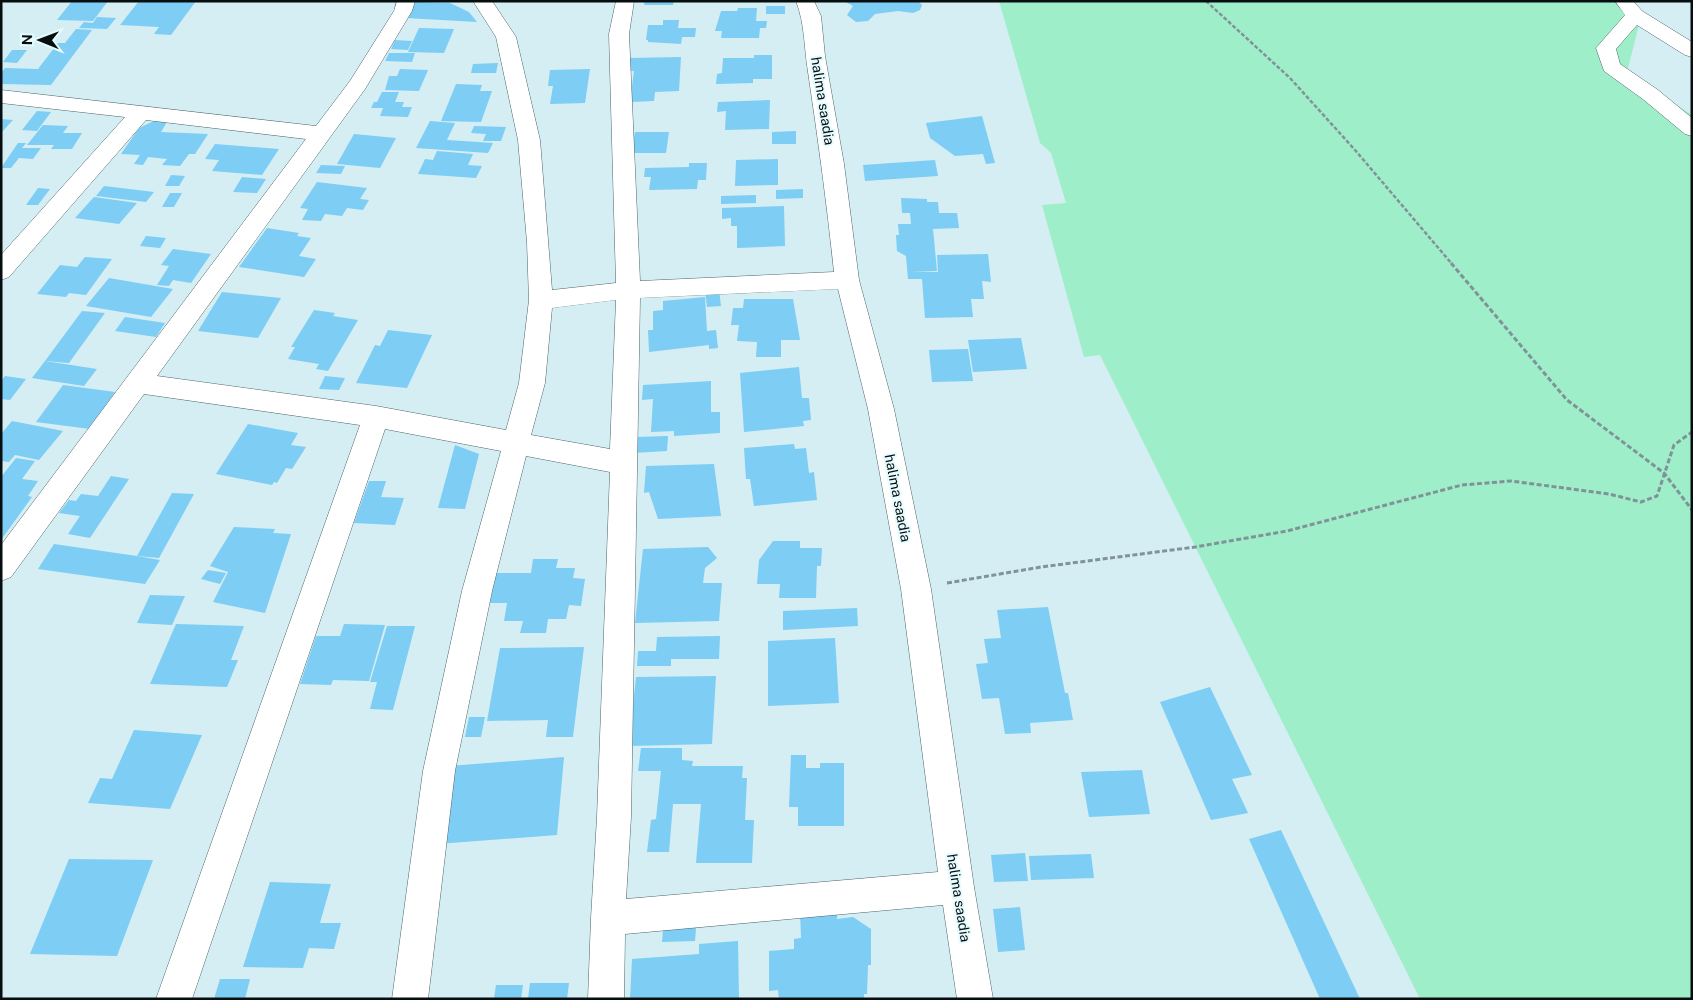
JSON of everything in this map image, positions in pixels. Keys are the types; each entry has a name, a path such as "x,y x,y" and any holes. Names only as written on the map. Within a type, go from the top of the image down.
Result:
{"street":[{"path":"1,568 358,84 403,11 406,1"},
{"path":"410,999 439,771 477,592 532,383 541,300 530,140 506,37 482,1"},
{"path":"606,999 608,918 614,817 628,290 619,34 625,1"},
{"name":"halima saadia","path":"805,1 811,16 815,56 833,164 847,280 881,409 916,589 957,887 975,999"},
{"path":"1692,51 1629,8 1606,48 1612,67 1651,95 1692,129"},
{"path":"1,96 321,134"},
{"path":"1,271 141,113"},
{"path":"541,300 628,290 847,280"},
{"path":"138,383 376,417 623,463"},
{"path":"174,999 376,417"},
{"path":"608,918 957,887"}],"path":[{"path":"1206,1 1290,78 1355,150 1567,400 1664,473 1692,510"},
{"path":"916,589 1041,566 1195,547 1287,530 1462,485 1511,481 1609,494 1641,502 1657,496 1674,445 1692,432"}],"green space":[{"path":"999,1 1619,1 1639,25 1627,72 1692,115 1692,999 1420,999 1100,355 1084,357 1042,205 1066,203 1051,153 1040,143"}],"building":[{"path":"72,1 108,1 93,21 57,20"},
{"path":"139,1 196,1 171,35 154,34 159,27 120,25"},
{"path":"645,1 674,1 673,5 644,5"},
{"path":"844,1 918,1 922,5 920,10 913,13 898,11 875,14 868,21 856,22 847,15 853,6"},
{"path":"415,2 450,3 469,12 477,22 406,18"},
{"path":"766,6 785,6 785,14 766,14"},
{"path":"738,8 757,8 756,21 767,21 766,28 760,28 759,38 721,38 722,31 715,31 721,11 737,11"},
{"path":"97,17 116,18 107,29 79,28 84,22 93,23"},
{"path":"663,20 679,20 678,28 696,28 695,37 682,37 681,44 648,42 646,40 648,25 663,25"},
{"path":"419,28 454,29 444,53 408,52"},
{"path":"76,29 92,30 51,85 1,84 1,73 5,68 38,69 58,43 65,43"},
{"path":"395,40 412,41 408,50 391,49"},
{"path":"12,50 27,50 17,63 3,62"},
{"path":"389,53 415,53 412,62 385,61"},
{"path":"754,55 772,55 772,79 753,79 753,83 716,84 717,74 722,73 723,58 754,58"},
{"path":"681,57 679,91 655,92 654,101 630,102 634,71 628,71 629,58"},
{"path":"498,63 496,73 471,73 473,64"},
{"path":"400,69 428,70 419,91 385,90 389,76 397,76"},
{"path":"590,69 585,103 550,104 553,86 548,86 550,70"},
{"path":"456,84 482,85 480,91 492,91 481,122 441,121"},
{"path":"382,92 399,92 395,102 404,102 402,107 412,107 408,117 380,116 383,108 371,108 374,102 377,102"},
{"path":"770,100 769,129 725,130 726,111 717,112 718,102"},
{"path":"37,111 51,112 37,131 22,130"},
{"path":"982,116 995,163 986,164 983,154 955,156 930,138 926,123"},
{"path":"1,119 13,120 1,133"},
{"path":"156,120 168,120 161,132 208,134 195,154 189,154 180,166 162,165 167,159 148,157 143,165 134,164 140,155 121,154 139,128"},
{"path":"430,121 455,123 447,140 493,143 488,153 416,148"},
{"path":"43,125 68,126 63,133 82,133 72,149 51,149 54,145 27,145"},
{"path":"474,126 506,127 501,141 483,141 486,134 471,133"},
{"path":"796,131 796,144 772,144 772,132"},
{"path":"635,132 669,132 666,153 631,153"},
{"path":"354,134 396,138 380,168 337,164"},
{"path":"18,143 26,143 22,148 41,148 33,159 19,158 11,168 1,168"},
{"path":"215,144 279,149 262,175 212,171 219,160 205,159"},
{"path":"437,151 473,154 468,165 482,166 476,178 418,174 425,159 433,160"},
{"path":"778,159 778,185 735,186 736,160"},
{"path":"935,160 938,176 865,181 863,165"},
{"path":"689,163 707,163 706,180 698,180 697,189 649,190 651,177 644,177 645,168 689,167"},
{"path":"321,165 345,166 341,174 316,173"},
{"path":"171,175 185,176 179,186 165,186"},
{"path":"242,177 266,179 257,193 233,192"},
{"path":"317,182 367,188 360,199 369,200 363,210 347,208 342,216 325,214 321,221 302,220 308,209 300,208"},
{"path":"104,186 154,192 146,202 96,196"},
{"path":"38,188 50,189 38,205 26,205"},
{"path":"803,189 803,198 776,199 776,190"},
{"path":"170,193 182,193 174,207 162,207"},
{"path":"756,195 756,203 721,204 721,196"},
{"path":"94,197 137,203 119,224 75,218"},
{"path":"901,198 927,199 927,202 938,202 939,213 957,213 959,228 933,229 937,271 911,272 938,272 937,255 988,254 991,282 982,281 984,299 971,299 973,317 925,318 922,279 908,279 906,256 897,251 896,235 899,235 898,224 911,224 910,213 902,213"},
{"path":"784,206 785,246 737,248 737,226 731,226 731,218 722,219 722,208"},
{"path":"267,228 299,233 297,236 311,238 299,256 316,259 304,277 239,267"},
{"path":"146,236 166,238 160,248 140,246"},
{"path":"173,249 211,254 191,283 173,280 169,286 157,285 169,266 161,265"},
{"path":"85,257 112,259 86,295 69,293 66,297 37,294 60,265 77,267"},
{"path":"109,278 173,289 151,317 86,306"},
{"path":"719,290 721,306 707,307 705,291"},
{"path":"222,292 281,298 258,338 198,331"},
{"path":"705,297 707,331 716,330 718,348 709,349 709,345 649,352 648,330 653,330 653,311 663,310 663,301"},
{"path":"744,299 793,299 800,340 781,340 781,357 756,357 757,342 737,341 739,325 731,325 733,308 743,308"},
{"path":"314,310 335,313 333,316 358,320 328,371 316,369 319,364 288,359 295,347 291,347"},
{"path":"82,311 105,313 69,363 45,361"},
{"path":"125,317 165,323 156,337 115,331"},
{"path":"388,330 432,335 407,388 356,383 375,345 380,346"},
{"path":"1021,338 1027,369 973,372 968,340"},
{"path":"968,349 973,381 932,382 929,350"},
{"path":"45,361 97,369 84,386 32,378"},
{"path":"799,367 802,398 809,398 811,420 803,421 804,426 744,432 740,373"},
{"path":"5,376 26,379 10,400 1,399 1,381"},
{"path":"325,376 345,378 339,390 319,389"},
{"path":"711,381 711,412 720,412 720,433 674,436 674,431 651,432 653,399 642,400 643,385"},
{"path":"63,385 115,392 90,429 36,422"},
{"path":"12,421 63,431 39,460 15,455 9,462 1,461 1,434"},
{"path":"248,424 298,433 291,445 306,447 292,469 286,468 277,483 274,482 272,485 216,474"},
{"path":"668,436 667,451 633,453 635,437"},
{"path":"794,444 795,449 806,448 809,473 814,472 817,500 754,506 750,479 746,479 744,448"},
{"path":"455,445 479,454 465,509 438,508"},
{"path":"16,458 35,461 22,479 38,481 28,496 32,497 1,540 1,477"},
{"path":"714,464 721,516 658,519 649,492 644,493 646,466"},
{"path":"111,476 129,479 90,538 68,534 80,516 59,513 69,500 76,501 81,494 98,496"},
{"path":"369,481 386,481 381,497 404,498 395,525 354,523"},
{"path":"172,493 194,494 159,558 137,556"},
{"path":"234,527 275,529 273,533 291,534 265,613 213,602 228,572 210,566"},
{"path":"773,541 800,541 800,548 822,548 821,566 817,566 816,598 779,598 780,584 757,584 759,560"},
{"path":"54,544 160,560 145,584 38,569"},
{"path":"708,547 717,558 705,568 703,583 722,583 719,621 635,623 643,549"},
{"path":"533,559 558,559 556,568 575,568 573,578 585,579 581,606 569,605 566,619 548,619 546,633 520,633 523,621 504,621 507,603 490,603 496,573 531,573"},
{"path":"208,570 226,573 220,584 201,579"},
{"path":"150,595 185,596 172,625 137,623"},
{"path":"1048,607 1065,693 1068,693 1073,720 1030,723 1031,733 1005,734 999,698 982,699 976,664 988,663 984,639 1001,638 997,610"},
{"path":"857,608 858,626 783,630 783,611"},
{"path":"176,624 244,626 231,660 238,660 227,687 150,684"},
{"path":"344,624 385,625 369,681 333,680 331,685 300,684 316,636 340,636"},
{"path":"387,626 415,626 393,710 370,709 377,682 370,682"},
{"path":"720,636 719,659 671,659 671,666 637,666 638,651 656,651 657,637"},
{"path":"835,638 839,703 768,706 768,641"},
{"path":"584,647 573,737 546,737 548,720 487,721 500,648"},
{"path":"716,676 712,744 629,746 636,677"},
{"path":"1210,687 1252,775 1232,779 1248,813 1211,820 1160,702"},
{"path":"469,717 485,717 481,737 465,737"},
{"path":"134,730 202,735 170,809 88,803 100,778 112,779"},
{"path":"641,748 682,748 682,760 693,761 692,766 743,766 742,778 747,778 745,820 754,820 752,863 696,863 701,804 673,804 669,852 647,852 651,820 656,819 661,771 638,771"},
{"path":"791,755 806,755 806,768 820,768 820,763 844,763 844,826 798,826 798,807 789,807"},
{"path":"564,757 557,835 437,844 449,766"},
{"path":"1142,770 1150,814 1089,817 1081,772"},
{"path":"1281,830 1360,999 1320,999 1249,839"},
{"path":"1025,853 1028,881 994,882 991,855"},
{"path":"1091,854 1094,878 1031,880 1029,856"},
{"path":"69,859 153,860 117,956 30,954"},
{"path":"270,882 331,884 320,923 341,923 334,949 309,948 303,968 243,967"},
{"path":"1020,907 1025,950 998,952 993,909"},
{"path":"838,908 837,919 853,917 871,929 871,965 868,965 867,994 864,994 864,999 779,999 778,990 769,991 769,951 794,949 794,939 801,938 800,909"},
{"path":"697,916 695,941 662,942 664,917"},
{"path":"738,941 739,999 630,999 632,959 699,954 699,944"},
{"path":"220,979 250,979 245,999 214,999"},
{"path":"530,983 569,983 567,999 528,999"},
{"path":"496,985 523,985 521,999 494,999"}]}
